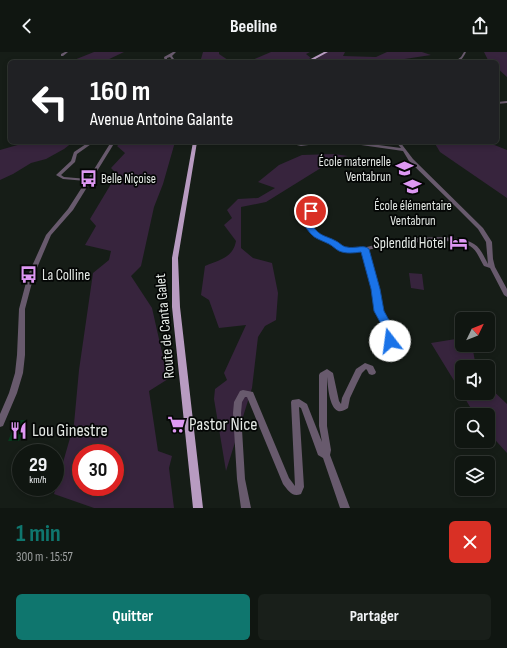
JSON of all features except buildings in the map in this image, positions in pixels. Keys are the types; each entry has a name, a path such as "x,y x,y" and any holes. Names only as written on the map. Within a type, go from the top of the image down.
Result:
{"main road":[{"path":"311,60 326,52"},
{"name":"Route de Canta Galet","path":"195,144 177,239 174,277 176,314 198,508"}],"street":[{"path":"62,55 67,52"},
{"path":"458,60 462,58 464,52"},
{"path":"166,60 165,58 174,53"},
{"path":"89,144 75,153 73,160 58,175 63,178 89,180"},
{"path":"0,423 13,393 19,373 22,309 30,279 48,234 70,210 112,144"},
{"path":"296,144 309,144"},
{"path":"361,144 403,150"},
{"path":"399,144 415,164 473,219 487,239 492,266 507,295"},
{"path":"428,206 454,202"},
{"path":"311,211 308,225 314,234 322,239 332,242 342,250 352,251 399,243 451,240 468,243 473,246 486,265 492,266"},
{"path":"365,249 380,315 389,327 392,338 389,342 375,343"},
{"path":"345,508 326,455 327,450 323,426 323,375 327,372 330,375 335,403 340,408 345,406 348,392 359,371 365,366 370,368 372,372"},
{"path":"246,508 241,479 237,413 238,402 244,393 250,394 253,398 286,481 293,490 298,491 300,487 295,402 299,402 304,406 321,452 326,455"}],"shaded area":[{"path":"94,52 124,52 107,60 74,60"},
{"path":"203,52 219,52 219,54 228,60 203,60 201,59"},
{"path":"271,52 310,52 306,54 311,58 307,60 252,60"},
{"path":"327,52 345,52 343,56 376,57 387,52 422,52 431,55 398,60 315,60"},
{"path":"484,52 507,52 507,77 499,70 499,60 488,60"},
{"path":"21,144 70,144 46,159 31,163 0,180 0,150"},
{"path":"120,144 174,144 163,184 154,207 141,266 131,276 152,308 168,379 149,391 158,451 172,456 169,468 174,508 94,508 60,496 64,496 64,459 74,424 79,370 93,273 109,260 111,251 85,245 96,226 90,219 117,174 111,168 125,153 117,146"},
{"path":"435,144 492,144 507,150 507,198 440,152"},
{"path":"334,154 348,156 337,158 266,202 241,207 241,248 253,258 272,263 278,293 276,320 265,326 258,337 252,388 226,471 214,399 215,389 227,380 224,373 246,325 219,328 209,300 201,295 205,266 225,258 234,247 236,241 224,225 232,218 227,210 238,199 258,198 275,188 258,182 279,165 302,155"},
{"path":"409,273 422,274 424,290 411,288"},
{"path":"455,339 455,352 473,352 475,360 455,360 455,382 431,343"},
{"path":"495,393 507,404 507,453 495,440 495,408 471,408 466,400 495,400"}],"place":[{"name":"École maternelle Ventabrun","path":"404,169"},
{"name":"Belle Niçoise","path":"88,179"},
{"name":"École élémentaire Ventabrun","path":"413,187"},
{"name":"Splendid Hotel","path":"459,243"},
{"name":"La Colline","path":"29,275"},
{"name":"Pastor Nice","path":"176,424"},
{"name":"Lou Ginestre","path":"19,430"}],"route":[{"path":"311,211 308,225 314,234 322,239 332,242 342,250 352,251 365,249 380,315 389,327 391,333 392,340 390,341"}]}
